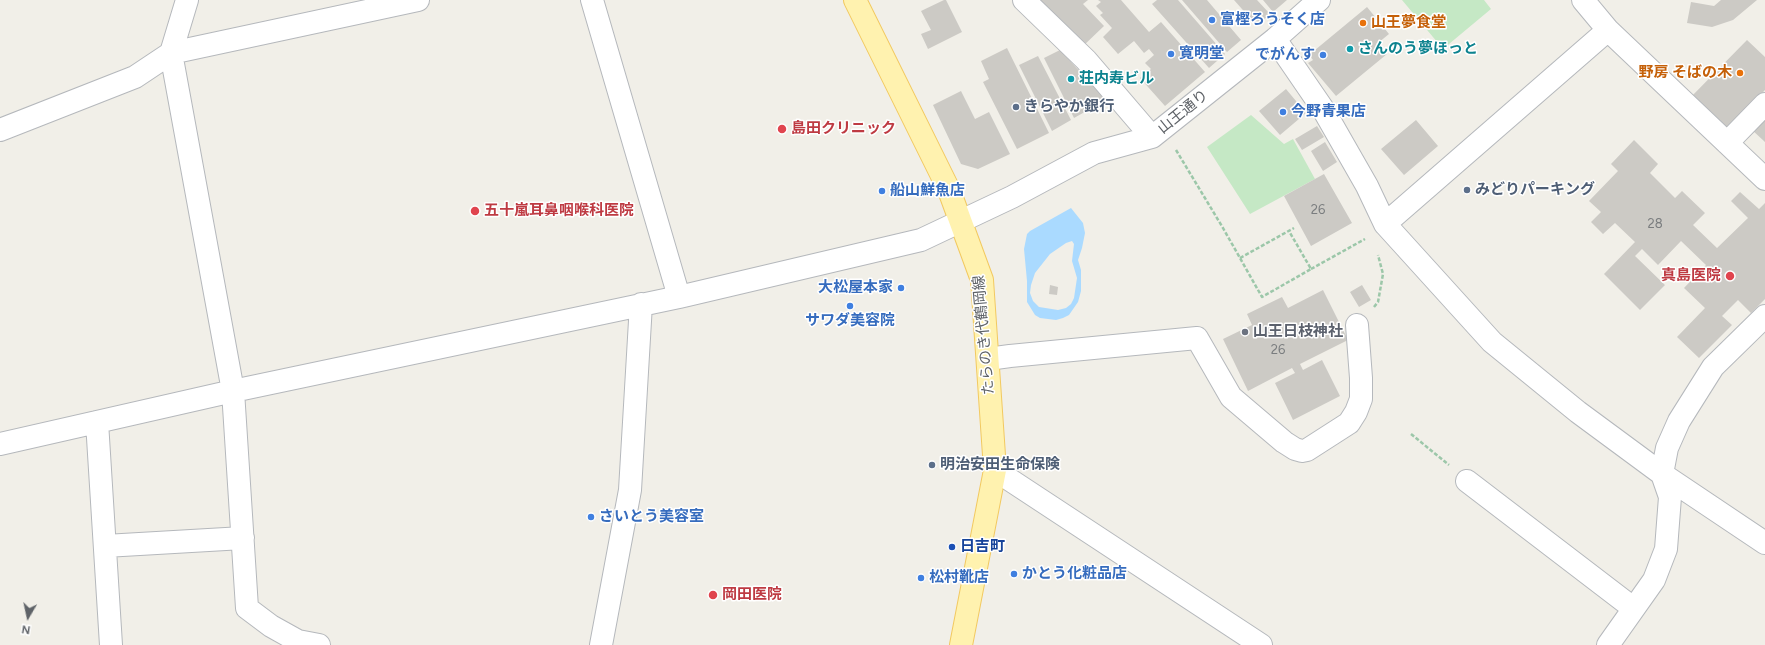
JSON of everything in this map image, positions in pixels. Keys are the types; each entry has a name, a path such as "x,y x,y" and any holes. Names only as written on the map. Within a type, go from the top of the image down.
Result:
{"main road":[{"name":"たらのき代鶴岡線","path":"855,0 949,190 962,221 982,280 995,470 961,645"}],"street":[{"path":"187,0 172,54 233,392 247,608 271,626 298,641 319,645"},
{"path":"0,130 135,77 172,54 418,0"},
{"path":"592,0 679,297"},
{"path":"1024,0 1086,60 1152,137"},
{"name":"山王通り","path":"0,444 233,392 679,297 921,240 1012,197 1094,153 1152,137 1275,39 1319,0"},
{"path":"1583,0 1608,30 1765,178"},
{"path":"1385,224 1608,30"},
{"path":"1275,39 1323,109 1367,186 1385,224 1492,342 1578,412 1662,474 1765,544"},
{"path":"1727,143 1765,104"},
{"path":"601,645 630,490 641,304"},
{"path":"988,359 1197,338 1231,397 1284,442 1295,449 1302,451 1307,450 1349,423 1356,412 1361,399 1357,324"},
{"path":"1608,645 1654,580 1666,549 1670,497 1662,474 1667,448 1679,421 1713,367 1762,326"},
{"path":"97,422 111,645"},
{"path":"995,470 1261,645"},
{"path":"1467,481 1633,608"},
{"path":"105,546 242,538"}],"path":[{"path":"1179,155 1262,297 1366,238 1370,243"},
{"path":"1240,258 1294,228"},
{"path":"1289,231 1311,269"},
{"path":"1357,324 1369,315 1378,302 1383,274 1378,253"},
{"path":"1411,434 1467,481"}],"green space":[{"path":"1402,0 1484,0 1491,9 1443,49"},
{"path":"1251,115 1284,144 1293,139 1315,179 1250,214 1207,147"}],"water":[{"path":"1071,208 1083,223 1085,233 1078,260 1081,270 1081,291 1078,302 1069,315 1063,318 1056,320 1040,318 1035,315 1027,302 1024,249 1027,234","holes":["1072,241 1074,244 1072,261 1077,278 1074,298 1071,304 1066,308 1058,310 1039,307 1033,301 1030,293 1035,273 1050,254 1066,243"]}],"building":[{"path":"946,0 962,32 928,49 921,34 931,30 921,11"},
{"path":"1036,0 1088,0 1083,4 1104,26 1081,48"},
{"name":"寛明堂","path":"1098,0 1121,0 1149,32 1161,22 1205,72 1165,106 1140,78 1151,69 1145,63 1154,55 1149,49 1144,53 1134,41 1118,54 1103,37 1112,28 1100,15 1103,13 1096,6 1101,2"},
{"path":"1157,0 1178,0 1225,54 1209,68 1152,4"},
{"name":"富樫ろうそく店","path":"1182,0 1207,0 1241,40 1227,52"},
{"path":"1234,0 1257,0 1270,14 1257,26"},
{"path":"1263,0 1287,0 1273,12"},
{"path":"1721,0 1757,0 1733,20 1712,27 1687,23 1691,2 1714,6"},
{"name":"さんのう夢ほっと","path":"1367,7 1389,34 1378,43 1387,54 1336,96 1308,63 1313,60 1309,55"},
{"name":"野房 そばの木","path":"1747,40 1765,57 1765,90 1727,129 1689,99"},
{"name":"きらやか銀行","path":"1007,48 1049,133 1017,149 983,82 989,79 981,61"},
{"name":"荘内寿ビル","path":"1060,50 1106,100 1074,118 1044,58"},
{"path":"1038,56 1071,120 1052,131 1019,65"},
{"name":"今野青果店","path":"1286,89 1306,113 1280,135 1259,111"},
{"path":"961,91 975,119 989,112 1010,154 978,169 961,164 933,105"},
{"path":"1765,114 1765,142 1751,129"},
{"path":"1416,120 1438,146 1404,175 1381,149"},
{"path":"1317,126 1324,137 1302,150 1295,139"},
{"path":"1634,140 1658,164 1650,173 1675,198 1682,191 1705,213 1693,225 1717,248 1748,218 1731,201 1740,192 1759,209 1765,203 1765,299 1751,313 1738,300 1722,316 1732,325 1699,358 1677,337 1705,308 1684,288 1706,265 1681,241 1658,265 1642,249 1635,256 1665,285 1640,310 1604,274 1635,242 1615,223 1603,234 1591,222 1601,212 1589,201 1618,171 1611,164"},
{"path":"1325,142 1337,162 1323,171 1311,151"},
{"path":"1324,174 1352,223 1311,246 1284,196"},
{"path":"1050,285 1058,287 1057,295 1049,294"},
{"path":"1362,285 1371,300 1359,307 1350,292"},
{"path":"1323,290 1348,340 1300,364 1303,370 1322,360 1340,396 1293,420 1275,383 1295,373 1292,368 1248,391 1223,339 1252,325 1247,314 1282,297 1288,308"}],"place":[{"name":"富樫ろうそく店","path":"1212,20"},
{"name":"山王夢食堂","path":"1363,23"},
{"name":"さんのう夢ほっと","path":"1350,49"},
{"name":"寛明堂","path":"1171,54"},
{"name":"でがんす","path":"1323,55"},
{"name":"野房 そばの木","path":"1740,73"},
{"name":"荘内寿ビル","path":"1071,79"},
{"name":"きらやか銀行","path":"1016,107"},
{"name":"今野青果店","path":"1283,112"},
{"name":"島田クリニック","path":"782,129"},
{"name":"みどりパーキング","path":"1467,190"},
{"name":"船山鮮魚店","path":"882,191"},
{"name":"五十嵐耳鼻咽喉科医院","path":"475,211"},
{"name":"真島医院","path":"1730,276"},
{"name":"大松屋本家","path":"901,288"},
{"name":"サワダ美容院","path":"850,306"},
{"name":"山王日枝神社","path":"1245,332"},
{"name":"明治安田生命保険","path":"932,465"},
{"name":"さいとう美容室","path":"591,517"},
{"name":"日吉町","path":"952,547"},
{"name":"かとう化粧品店","path":"1014,574"},
{"name":"松村靴店","path":"921,578"},
{"name":"岡田医院","path":"713,595"}]}
